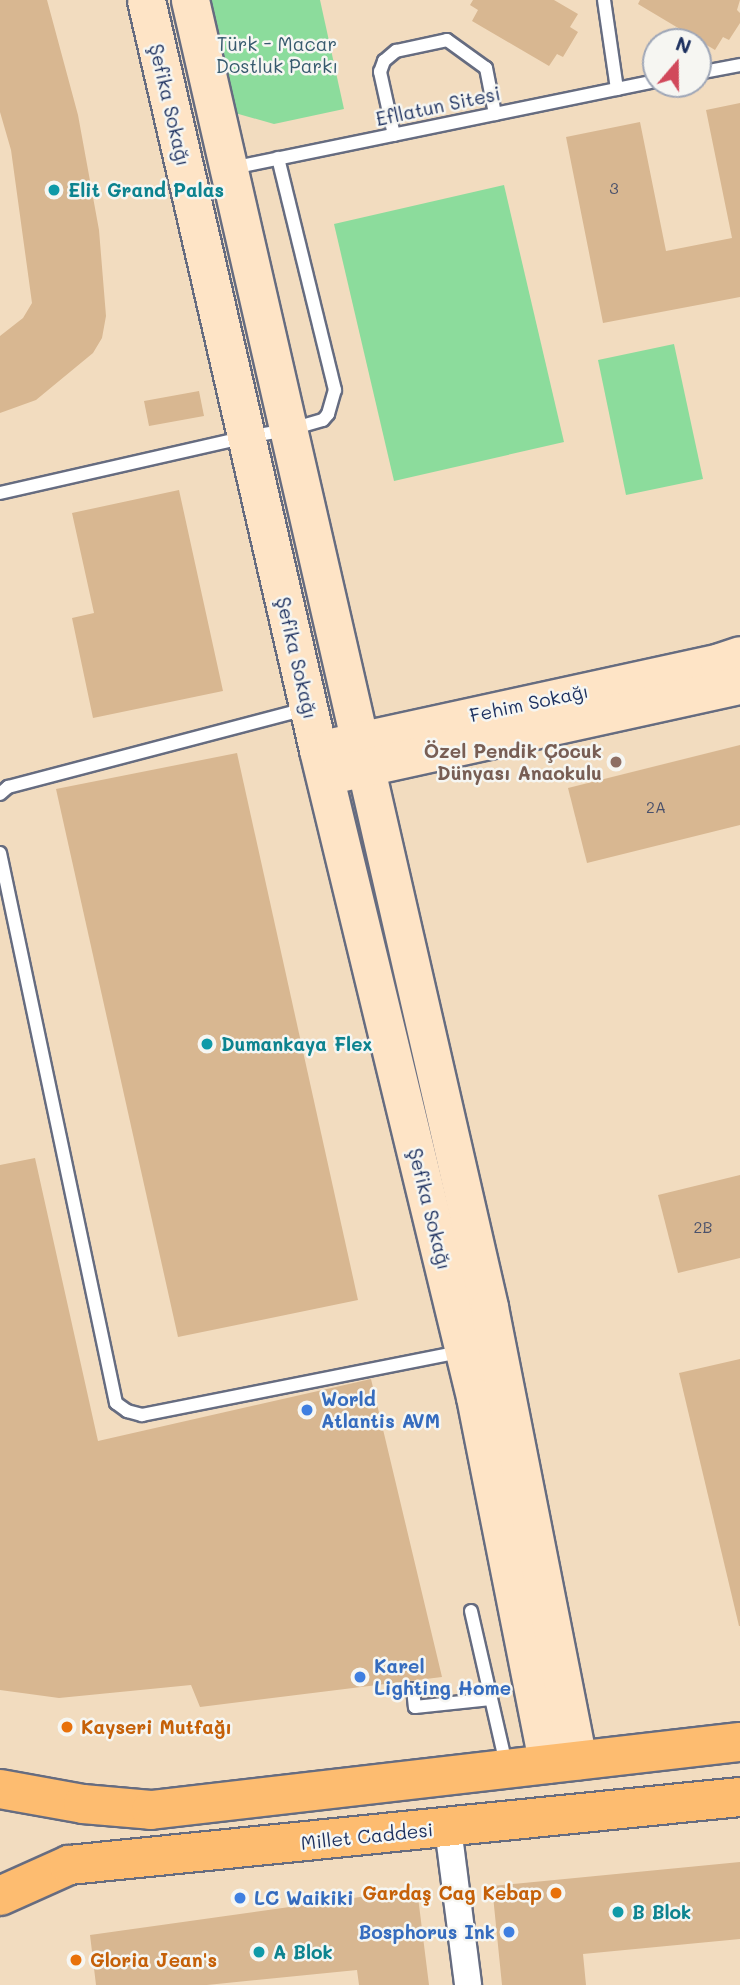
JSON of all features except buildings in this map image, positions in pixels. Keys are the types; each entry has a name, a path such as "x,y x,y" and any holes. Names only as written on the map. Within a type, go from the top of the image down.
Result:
{"main road":[{"path":"0,1789 83,1804 151,1810 740,1742"},
{"path":"563,1762 571,1816"},
{"name":"Millet Caddesi","path":"0,1896 69,1865 740,1797"}],"street":[{"name":"Şefika Sokağı","path":"146,0 321,763 472,1310"},
{"name":"Şefika Sokağı","path":"190,0 361,754 563,1762"},
{"name":"Fehim Sokağı","path":"321,763 719,662 740,654"},
{"name":"Fehim Sokağı","path":"361,754 740,685"},
{"path":"448,1828 468,1985"}],"lane":[{"path":"604,0 617,89"},
{"path":"394,135 381,66 396,51 447,40 486,68 495,114"},
{"path":"712,70 740,65"},
{"name":"Efllatun Sitesi","path":"229,169 642,84"},
{"path":"0,493 323,420 332,406 335,390 278,158"},
{"path":"0,794 8,787 309,708"},
{"path":"0,853 116,1403 127,1411 142,1415 481,1350"},
{"path":"471,1611 507,1769"},
{"path":"413,1689 415,1707 491,1699"}],"green space":[{"name":"Türk - Macar Dostluk Parkı","path":"208,0 320,0 344,109 274,124 235,113"},
{"path":"504,185 564,442 394,481 334,224"},
{"path":"674,344 703,479 626,495 598,360"}],"place":[{"name":"Elit Grand Palas","path":"54,190"},
{"name":"Özel Pendik Çocuk Dünyası Anaokulu","path":"616,762"},
{"name":"Dumankaya Flex","path":"207,1044"},
{"name":"World Atlantis AVM","path":"307,1410"},
{"name":"Karel Lighting Home","path":"360,1677"},
{"name":"Kayseri Mutfağı","path":"67,1727"},
{"name":"Gardaş Cag Kebap","path":"556,1893"},
{"name":"LC Waikiki","path":"240,1898"},
{"name":"B Blok","path":"618,1912"},
{"name":"Bosphorus Ink","path":"509,1932"},
{"name":"A Blok","path":"259,1952"},
{"name":"Gloria Jean's","path":"76,1960"}]}
